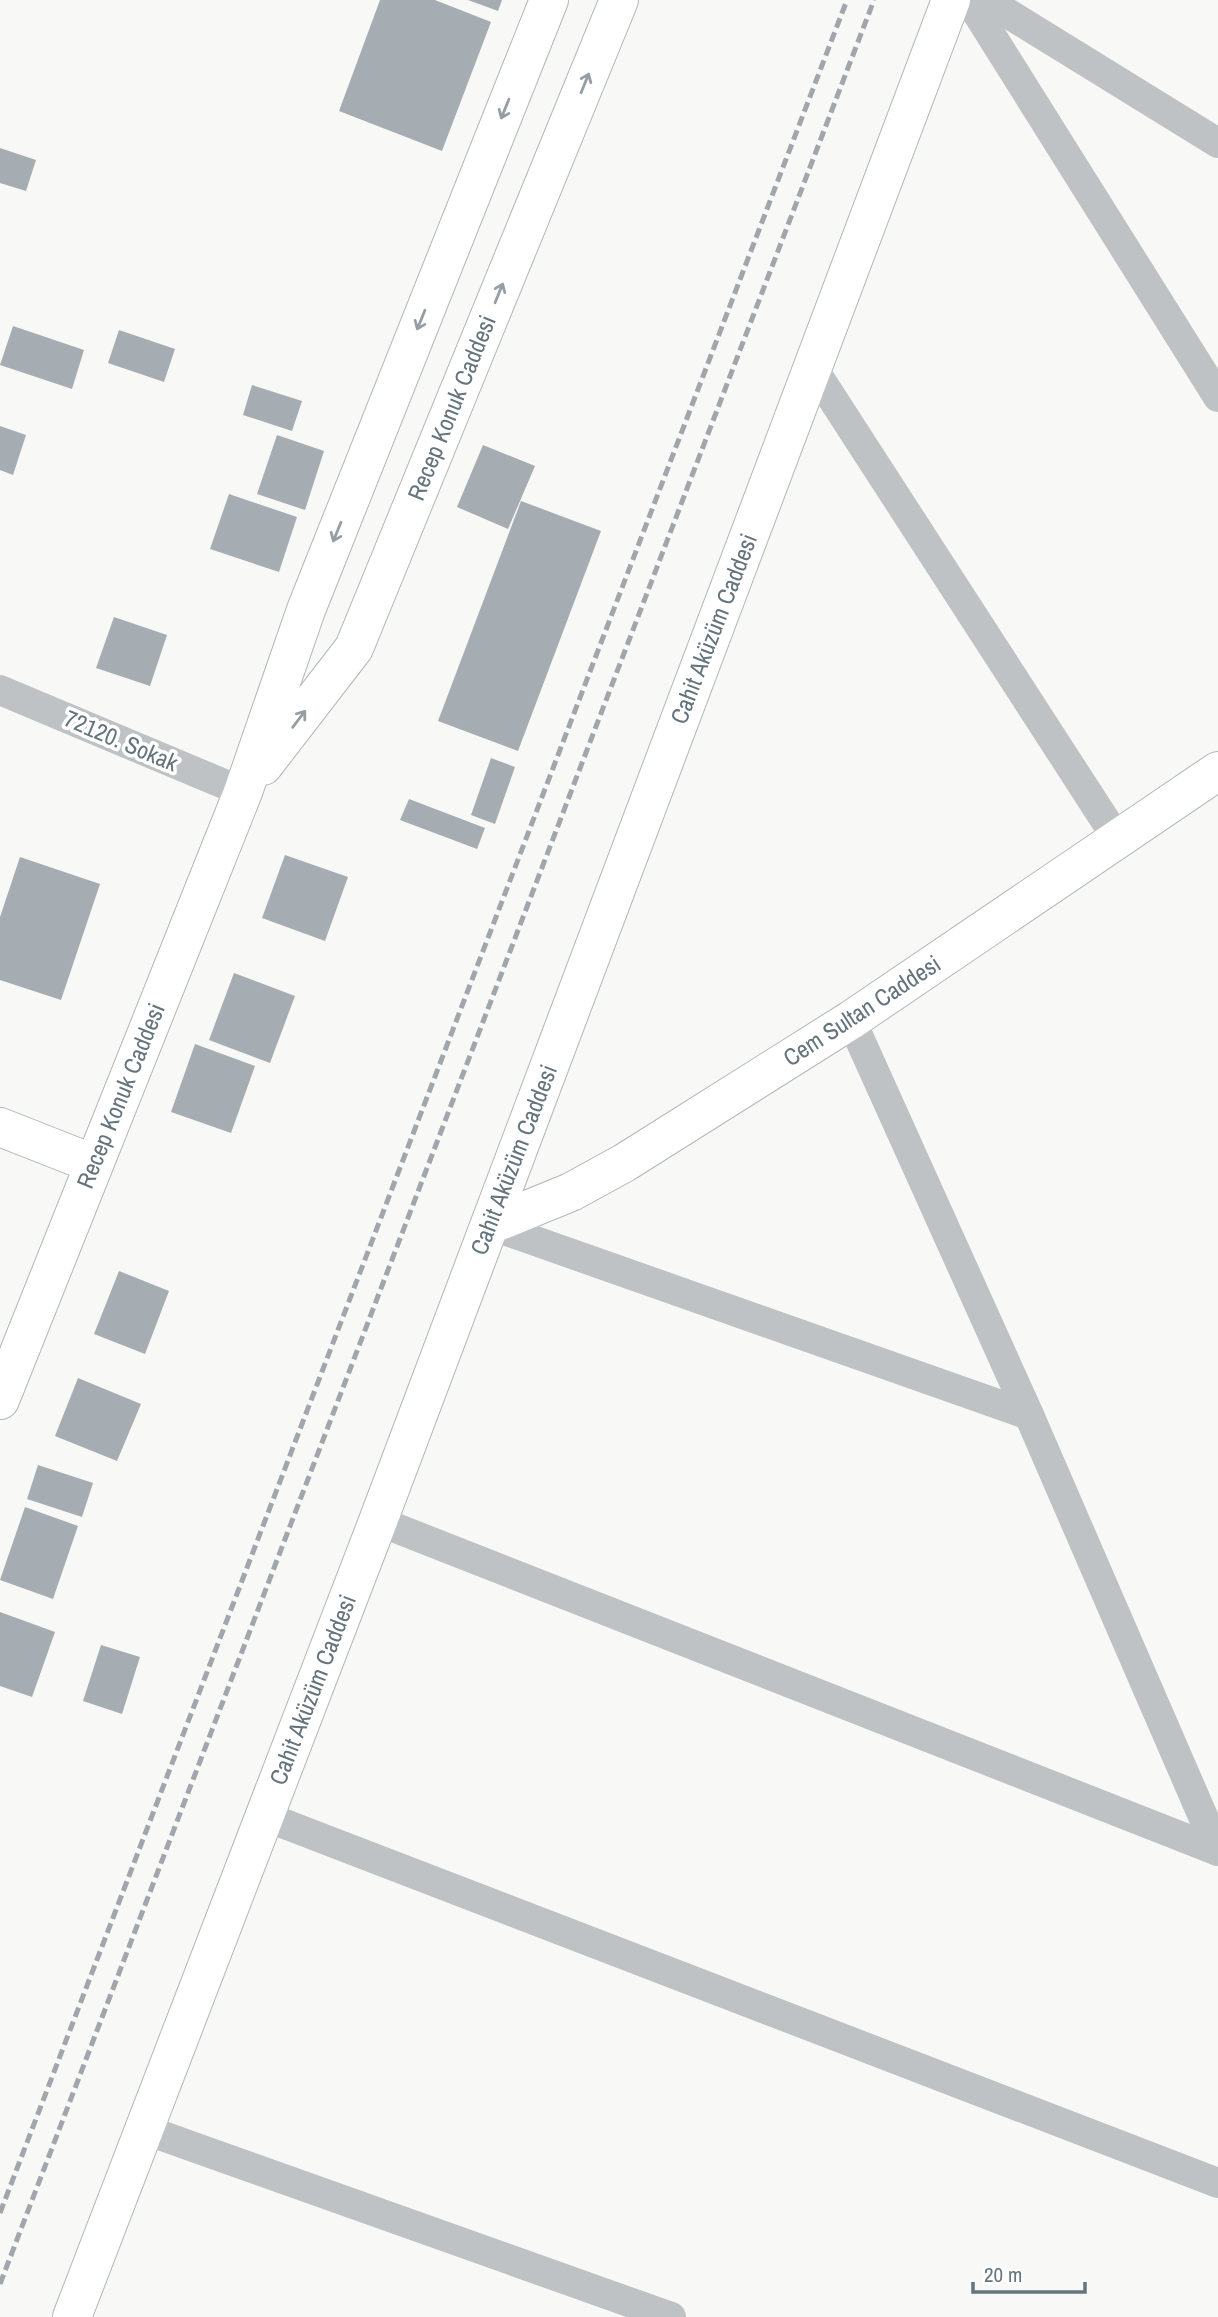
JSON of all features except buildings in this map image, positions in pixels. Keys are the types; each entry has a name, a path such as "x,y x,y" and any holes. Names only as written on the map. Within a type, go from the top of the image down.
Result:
{"street":[{"name":"Recep Konuk Caddesi","path":"0,1400 243,792 306,610 549,0"},
{"name":"Recep Konuk Caddesi","path":"243,792 354,648 619,0"},
{"name":"Cahit Aküzüm Caddesi","path":"72,2317 378,1521 951,0"},
{"path":"969,0 1218,397"},
{"path":"986,0 1218,143"},
{"path":"812,367 1118,840"},
{"name":"72120. Sokak","path":"0,690 243,792"},
{"name":"Cem Sultan Caddesi","path":"490,1225 571,1192 624,1163 851,1020 1218,771"},
{"path":"851,1020 1029,1415 1218,1851"},
{"path":"0,1127 94,1164"},
{"path":"490,1225 1029,1415"},
{"path":"378,1521 1218,1851"},
{"path":"264,1816 1218,2183"},
{"path":"143,2129 671,2317"}],"railway":[{"path":"0,2213 847,0"},
{"path":"0,2284 874,0"}]}
